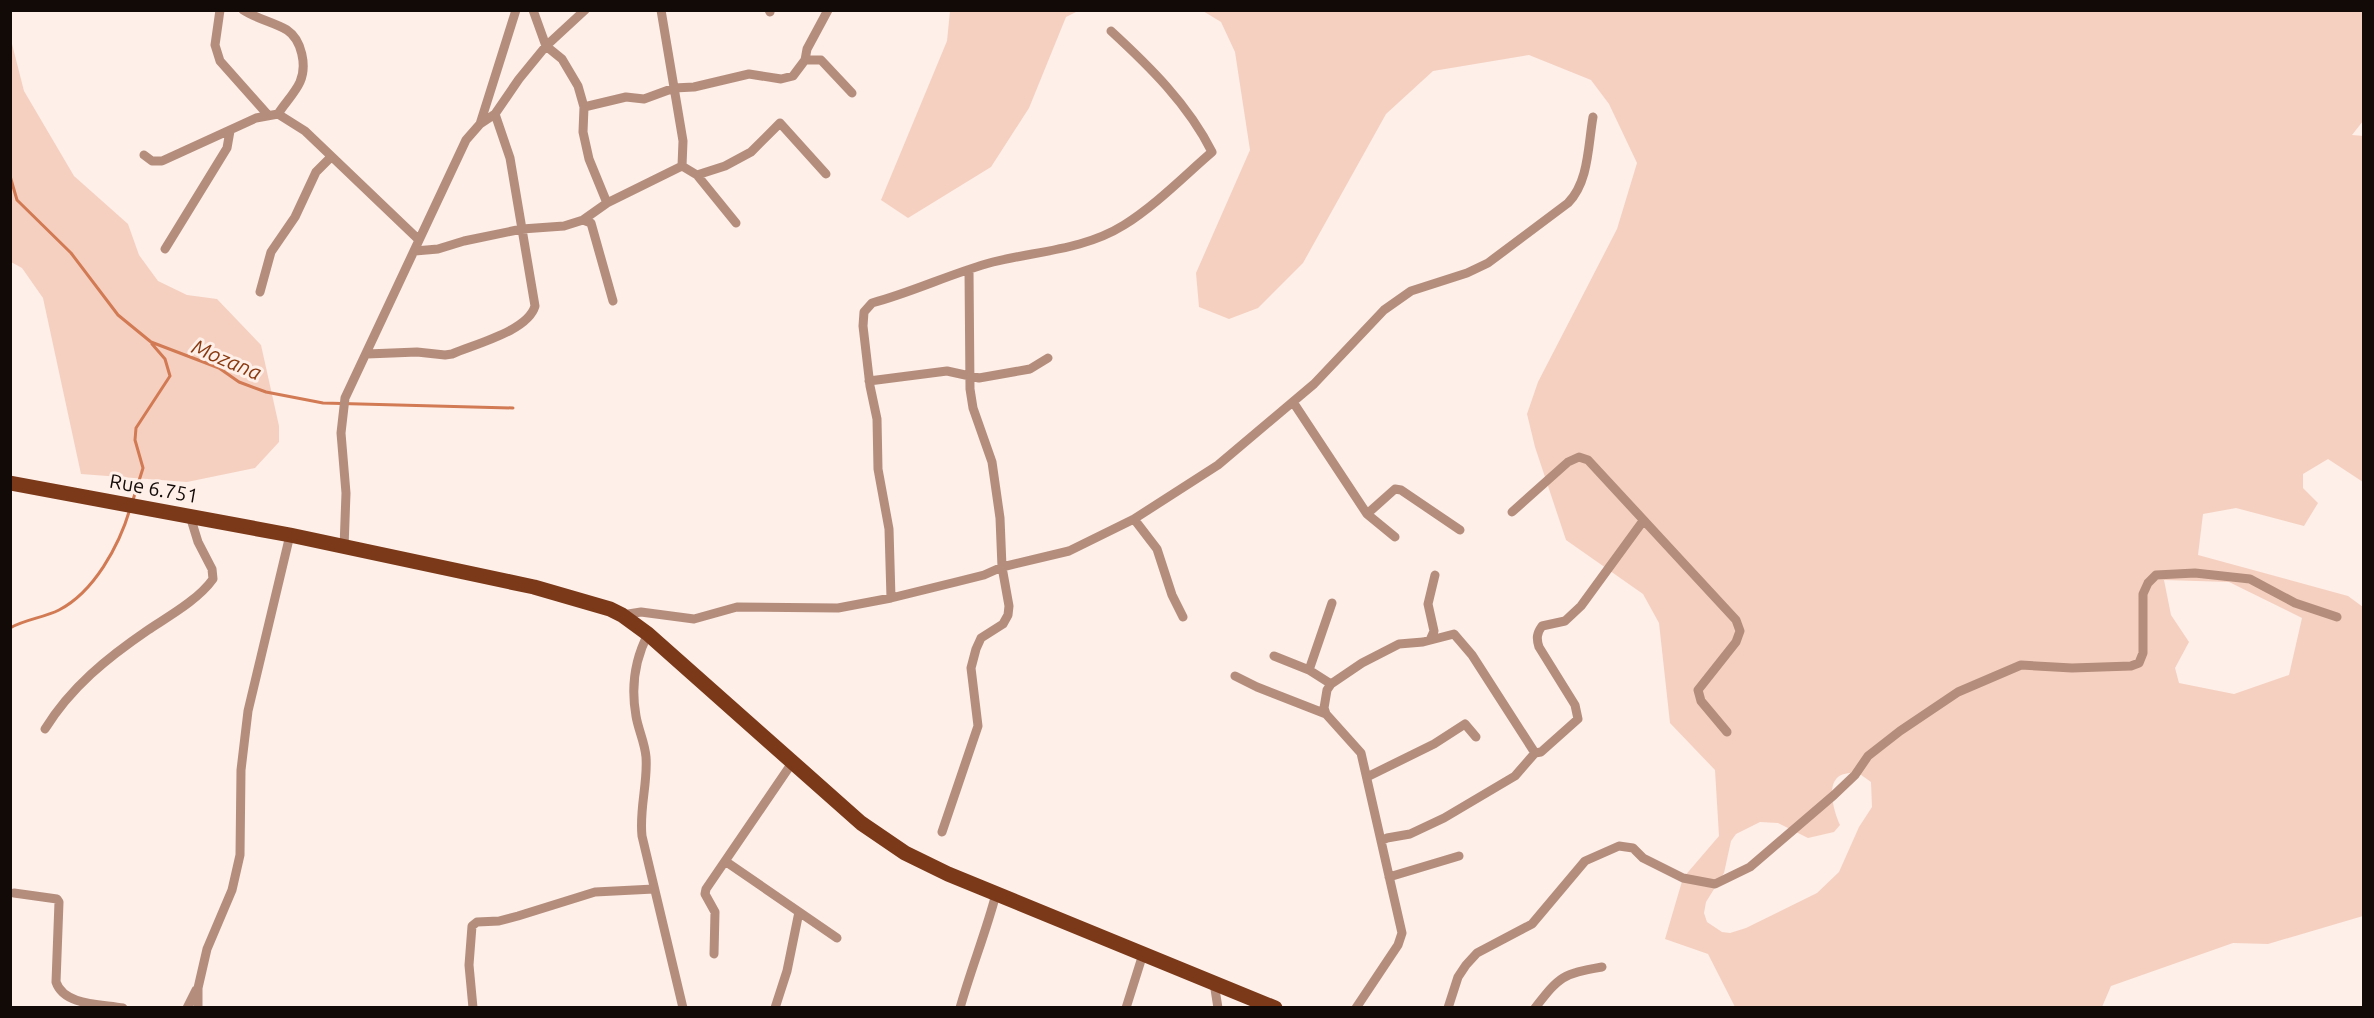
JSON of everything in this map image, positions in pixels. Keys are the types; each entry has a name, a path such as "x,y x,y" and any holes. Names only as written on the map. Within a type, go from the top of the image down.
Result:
{"main road":[{"name":"Rue 6.751","path":"10,483 290,535 534,587 594,604 622,615 648,634 861,823 905,853 996,894 1275,1008"}],"street":[{"path":"220,10 215,45 220,61 268,115"},
{"path":"243,10 284,28 295,37 299,46 303,63 300,83 278,114"},
{"path":"480,124 516,10"},
{"path":"533,10 546,46 562,59 578,86 584,107 583,132 589,159 607,203"},
{"path":"344,548 346,493 342,414 345,398 466,140 480,124 495,114 546,46 585,10"},
{"path":"661,10 683,141 682,166"},
{"path":"584,107 626,97 644,99 674,88 694,87 749,74 781,79 793,75 805,60 807,49 828,10"},
{"path":"891,598 889,529 878,469 877,419 863,326 867,307 872,303 992,263 1077,246 1098,238 1124,225 1212,152 1203,134 1167,86 1111,31"},
{"path":"805,60 821,60 852,93"},
{"path":"144,155 152,161 162,161 268,115 278,114 305,131 419,240"},
{"path":"367,354 417,352 445,355 518,327 527,321 535,306 510,158 495,114"},
{"path":"622,615 642,612 693,619 737,607 838,608 891,598 1069,551 1134,519 1202,477 1293,402 1314,384 1384,310 1411,291 1467,273 1488,263 1568,203 1577,194 1582,181 1593,117"},
{"path":"697,175 725,166 751,152 780,123 826,174"},
{"path":"165,249 226,148 230,131"},
{"path":"260,292 271,252 295,217 316,172 331,157"},
{"path":"682,166 697,175 736,223"},
{"path":"415,251 438,249 522,229 564,226 584,220 607,203 682,166"},
{"path":"584,220 591,223 594,230 602,267 613,300"},
{"path":"942,832 978,726 971,668 976,649 981,638 1003,624 1008,615 1009,606 1002,567 1000,518 992,462 974,408 968,377 969,270"},
{"path":"870,381 947,371 980,378 1030,369 1048,358"},
{"path":"1293,402 1367,514 1395,537"},
{"path":"1512,512 1568,462 1579,457 1588,460 1736,621 1740,631 1736,642 1698,690 1701,701 1727,732"},
{"path":"1367,514 1395,489 1401,490 1460,530"},
{"path":"45,729 66,698 100,665 180,608 213,579 212,569 198,542 190,516"},
{"path":"1134,519 1157,549 1172,596 1183,617"},
{"path":"1382,842 1387,838 1410,834 1444,818 1515,776 1535,753 1541,752 1578,719 1575,705 1536,639 1542,626 1565,621 1581,606 1643,521"},
{"path":"198,1008 198,988 207,949 231,890 238,866 241,770 248,711 290,535"},
{"path":"1448,1008 1458,977 1477,953 1532,924 1585,861 1619,846 1633,848 1643,858 1683,878 1715,884 1750,867 1834,795 1855,775 1868,756 1900,731 1958,692 2021,665 2072,668 2131,666 2139,663 2143,653 2143,594 2148,583 2156,576 2195,573 2250,579 2295,603 2337,617"},
{"path":"1430,640 1434,631 1428,604 1435,575"},
{"path":"1309,670 1332,603"},
{"path":"1326,714 1325,701 1331,684 1362,663 1399,644 1430,640 1450,633 1458,636 1535,753"},
{"path":"648,634 639,651 635,669 635,707 646,757 641,825 682,1008"},
{"path":"1274,656 1309,670 1331,684"},
{"path":"1235,676 1275,695 1326,714 1361,753 1402,933 1401,939 1356,1008"},
{"path":"1367,777 1434,744 1465,724 1476,737"},
{"path":"714,954 715,912 705,894 792,763"},
{"path":"1389,877 1459,856"},
{"path":"725,861 837,938"},
{"path":"473,1008 469,965 471,926 477,922 499,921 519,916 595,892 654,889"},
{"path":"14,893 57,899 59,902 56,982 61,992 75,1000 123,1008"},
{"path":"960,1008 996,894"},
{"path":"776,1008 787,971 798,912"},
{"path":"1126,1008 1143,954"},
{"path":"1535,1008 1555,983 1572,972 1602,967"},
{"path":"1214,982 1218,1008"},
{"path":"187,1008 198,988"}],"shaded area":[{"path":"950,11 1078,11 1066,17 1029,108 991,167 908,218 881,200 947,41"},
{"path":"1203,11 2363,11 2363,121 2352,135 2364,136 2363,482 2328,459 2303,474 2303,488 2318,503 2304,526 2236,508 2203,514 2198,555 2348,596 2363,607 2363,916 2268,944 2233,943 2111,986 2102,1007 1735,1007 1708,954 1665,939 1683,878 1719,836 1715,770 1670,723 1659,623 1643,594 1566,540 1535,447 1527,414 1538,382 1617,229 1637,163 1609,104 1591,80 1529,55 1433,71 1386,114 1303,263 1258,308 1229,319 1199,307 1196,273 1250,150 1235,52 1221,22","holes":["2164,580 2229,582 2302,618 2289,675 2234,694 2179,683 2175,668 2189,642 2171,615","1857,772 1871,782 1872,807 1859,827 1839,872 1817,893 1746,928 1730,933 1722,932 1707,922 1704,913 1706,902 1724,873 1731,841 1736,834 1760,822 1778,823 1808,838 1834,832 1840,825 1832,794 1834,781 1842,775"]},
{"path":"11,40 24,91 74,176 128,224 139,255 158,281 187,295 217,299 261,345 279,426 279,442 255,468 187,482 81,474 43,298 22,268 11,262"}],"waterway":[{"name":"Mozana","path":"10,176 17,200 71,253 118,315 151,342 219,368 239,382 266,392 323,403 513,408"},
{"path":"133,500 143,468 135,440 136,428 170,376 165,359 152,344"},
{"path":"10,628 59,610 83,592 104,567 119,538 130,509"}]}
